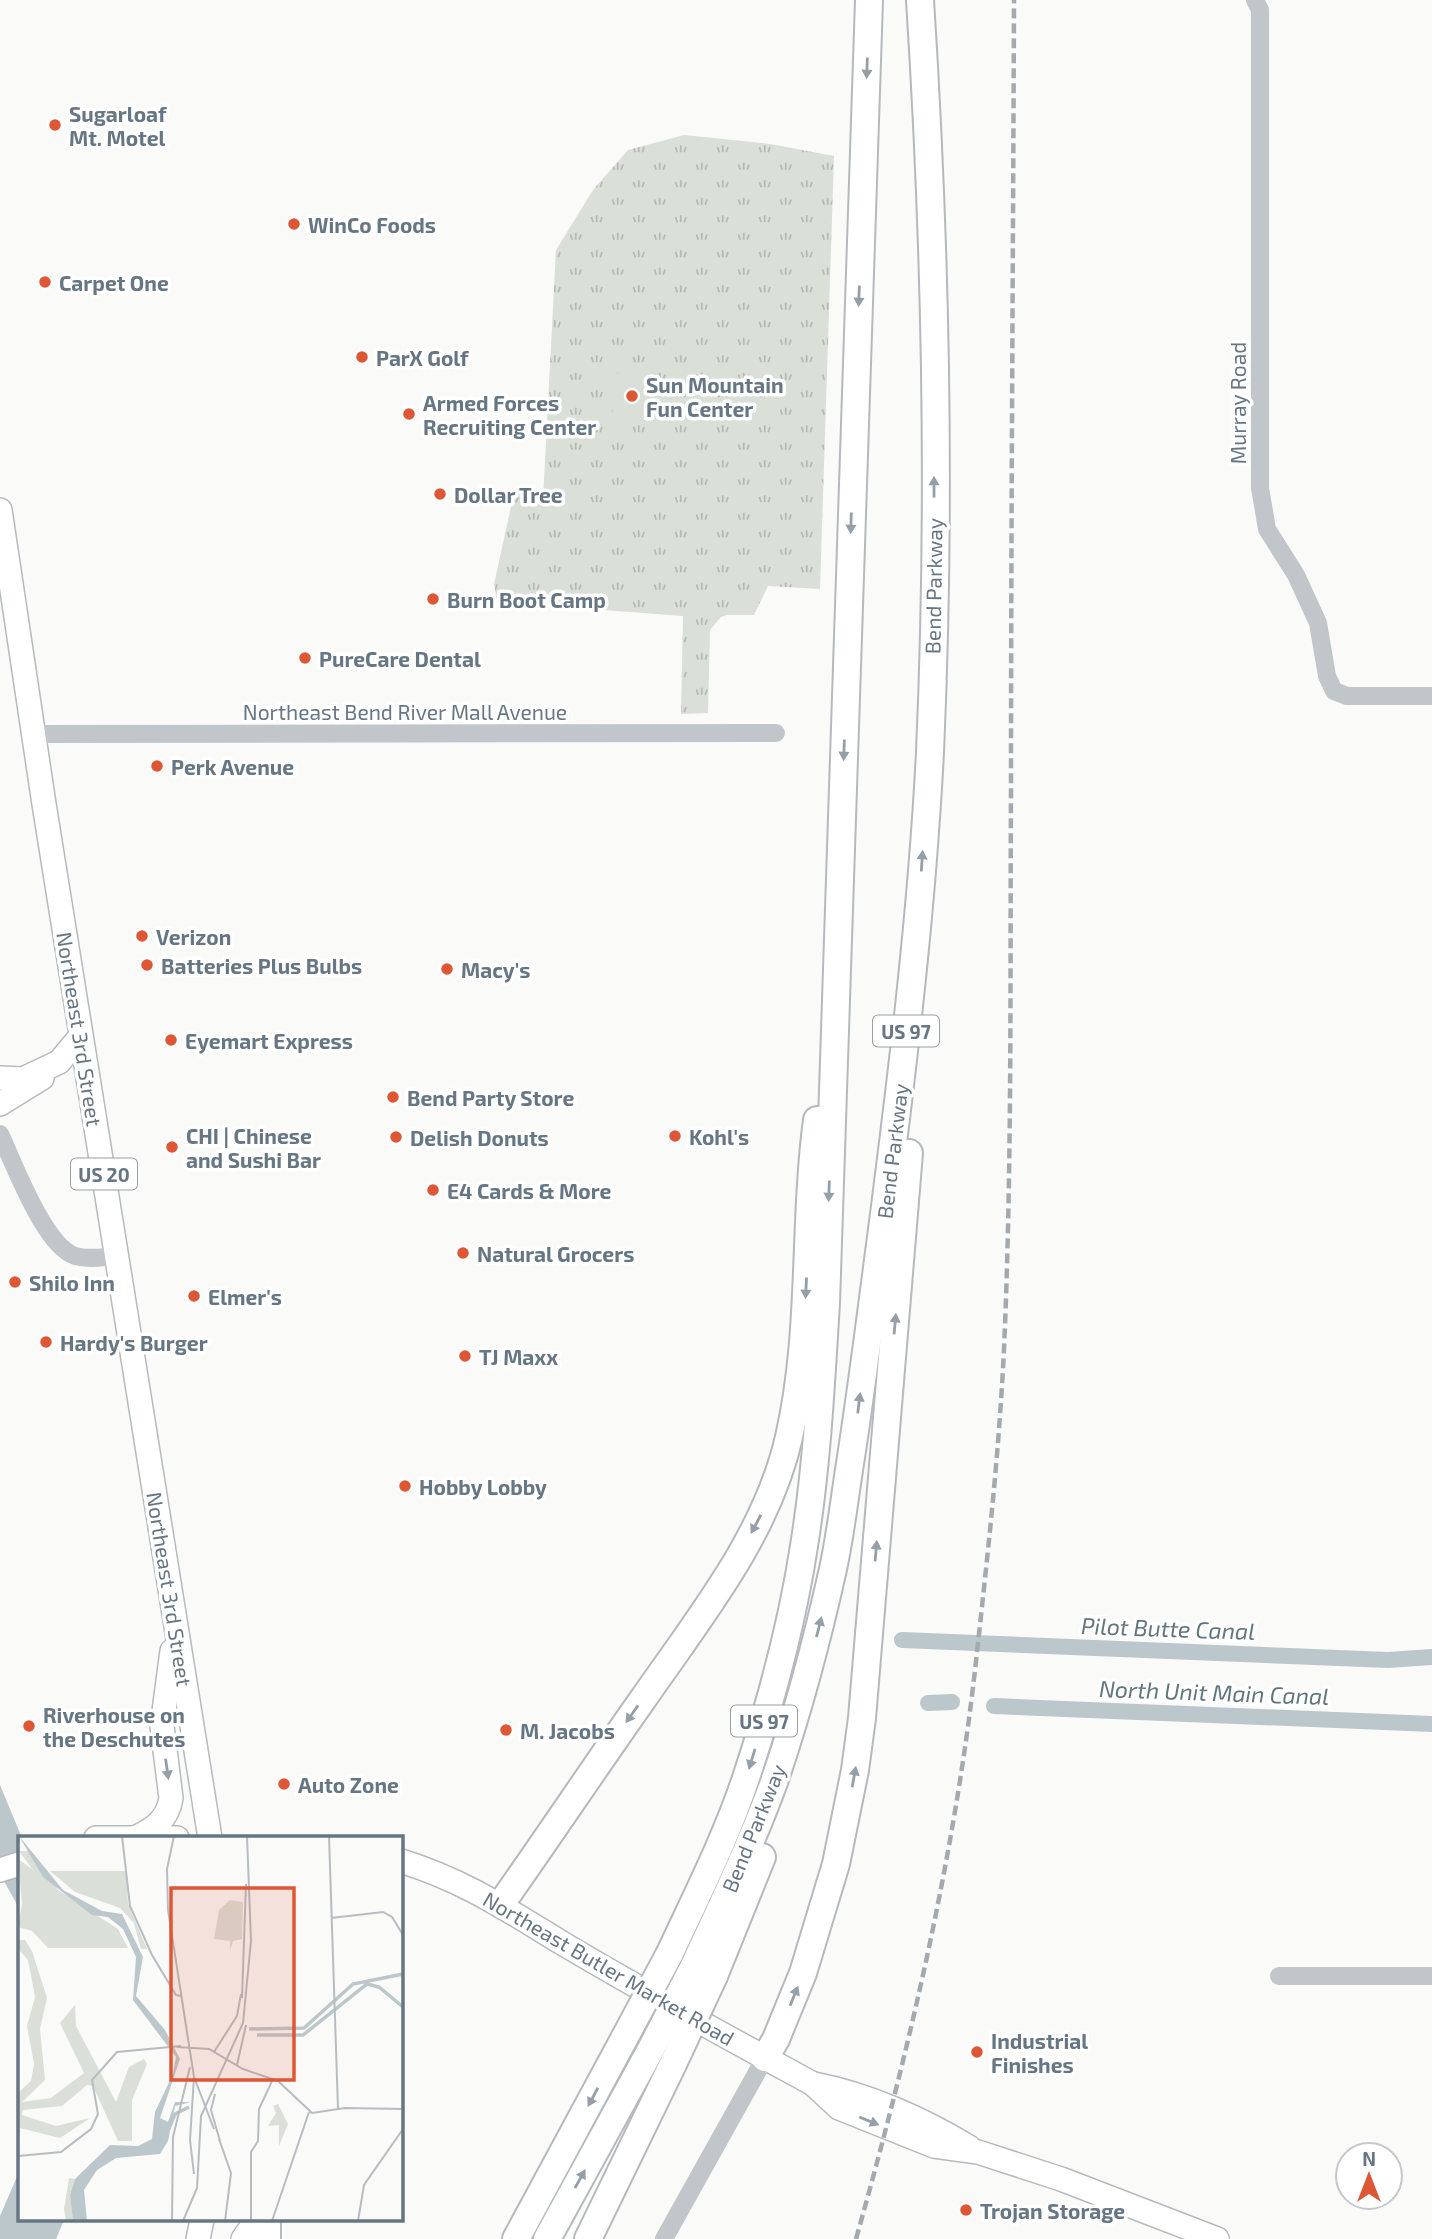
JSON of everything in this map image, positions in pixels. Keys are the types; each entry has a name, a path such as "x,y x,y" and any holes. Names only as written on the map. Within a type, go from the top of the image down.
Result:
{"highway":[{"name":"Bend Parkway","path":"516,2239 670,1953 715,1857 746,1780 776,1680 805,1546 820,1414 869,0"},
{"name":"Bend Parkway","path":"547,2239 650,2051 704,1971 773,1783 806,1681 834,1564 857,1417 899,1097 919,916 930,754 934,602 933,264 920,0"},
{"path":"925,68 930,0"},
{"path":"765,2058 776,2039 806,1961 836,1864 855,1770 916,1074 919,916"},
{"path":"501,1904 717,1592 757,1524 771,1493 789,1438 803,1349 812,1155 837,976"},
{"path":"588,2239 673,2064 704,1971"}],"main road":[{"name":"Northeast 3rd Street","path":"0,510 33,734 210,1836"},
{"path":"0,1104 48,1074 81,1036"},
{"path":"0,1078 23,1079 59,1062"},
{"path":"139,1836 155,1828 170,1807 172,1798 162,1726 176,1629"},
{"name":"Northeast Butler Market Road","path":"402,1861 453,1879 501,1904 562,1943 813,2084 845,2090 937,2127 978,2152 1061,2179 1185,2234 1217,2239"},
{"path":"0,1870 18,1864"},
{"path":"243,2239 255,2222"},
{"path":"271,2222 278,2239"}],"street":[{"name":"Murray Road","path":"1255,0 1259,10 1260,488 1267,528 1296,575 1318,622 1327,676 1334,691 1347,696 1432,696"},
{"name":"Northeast Bend River Mall Avenue","path":"33,734 776,733"},
{"path":"0,1134 40,1218 58,1246 74,1255 92,1258 117,1256"},
{"path":"1279,1976 1432,1976"},
{"path":"664,2239 765,2058"}],"green space":[{"name":"Sun Mountain Fun Center","path":"684,135 770,144 834,156 820,589 768,586 754,615 721,617 710,630 708,713 681,714 683,616 497,602 494,584 514,493 543,499 556,250 593,190 628,150"},
{"name":"Sun Mountain Fun Center","path":"646,370 659,418 613,425 611,374"}],"shaded area":[{"path":"0,1785 21,1836 18,1836 18,1906 0,1874"},
{"path":"18,2174 18,2222 63,2222 56,2239 0,2239 0,2216"}],"waterway":[{"name":"Pilot Butte Canal","path":"902,1640 1388,1660 1432,1657"},
{"name":"North Unit Main Canal","path":"928,1703 952,1702"},
{"name":"North Unit Main Canal","path":"994,1706 1432,1724"}],"railway":[{"path":"856,2239 895,2094 929,1948 957,1800 977,1652 1001,1407 1010,1126 1014,0"}],"place":[{"name":"Sugarloaf Mt. Motel","path":"55,125"},
{"name":"WinCo Foods","path":"294,224"},
{"name":"Carpet One","path":"45,282"},
{"name":"ParX Golf","path":"362,357"},
{"name":"Sun Mountain Fun Center","path":"632,396"},
{"name":"Armed Forces Recruiting Center","path":"409,414"},
{"name":"Dollar Tree","path":"440,494"},
{"name":"Burn Boot Camp","path":"433,599"},
{"name":"PureCare Dental","path":"305,658"},
{"name":"Perk Avenue","path":"157,766"},
{"name":"Verizon","path":"142,936"},
{"name":"Batteries Plus Bulbs","path":"147,965"},
{"name":"Macy's","path":"447,969"},
{"name":"Eyemart Express","path":"171,1040"},
{"name":"Bend Party Store","path":"393,1097"},
{"name":"Kohl's","path":"675,1136"},
{"name":"Delish Donuts","path":"396,1137"},
{"name":"CHI | Chinese and Sushi Bar","path":"172,1147"},
{"name":"E4 Cards & More","path":"433,1190"},
{"name":"Natural Grocers","path":"463,1253"},
{"name":"Shilo Inn","path":"15,1282"},
{"name":"Elmer's","path":"194,1296"},
{"name":"Hardy's Burger","path":"46,1342"},
{"name":"TJ Maxx","path":"465,1356"},
{"name":"Hobby Lobby","path":"405,1486"},
{"name":"Riverhouse on the Deschutes","path":"29,1726"},
{"name":"M. Jacobs","path":"506,1730"},
{"name":"Auto Zone","path":"284,1784"},
{"name":"Industrial Finishes","path":"977,2052"},
{"name":"Trojan Storage","path":"966,2210"}]}
